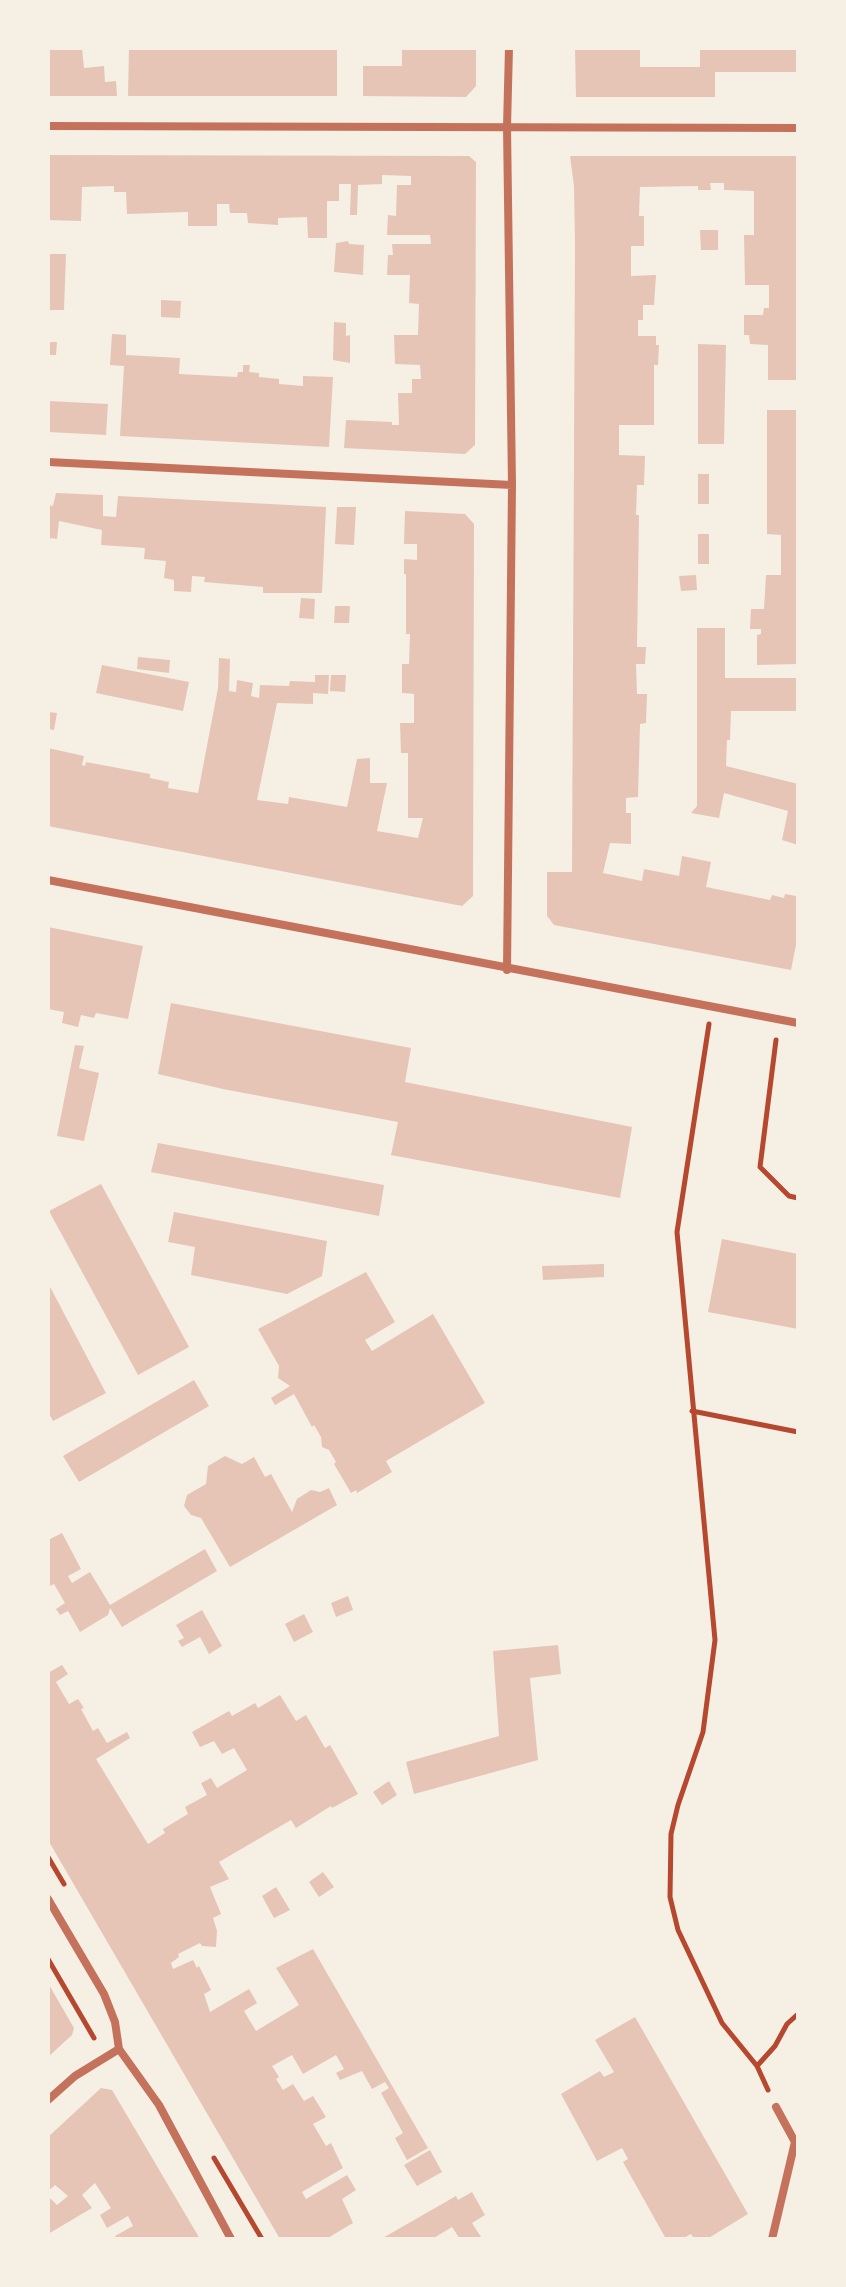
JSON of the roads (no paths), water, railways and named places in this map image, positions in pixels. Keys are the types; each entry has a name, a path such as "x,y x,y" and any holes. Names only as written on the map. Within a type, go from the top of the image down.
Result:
{"street":[{"path":"507,970 512,485 507,127 509,48"},
{"path":"48,126 798,128"},
{"path":"48,462 512,485"},
{"path":"48,880 507,970 798,1023"},
{"path":"48,1899 104,1994 115,2022 119,2049 159,2105 231,2239"},
{"path":"48,2100 75,2076 119,2049"},
{"path":"772,2239 795,2142 776,2107"}]}
